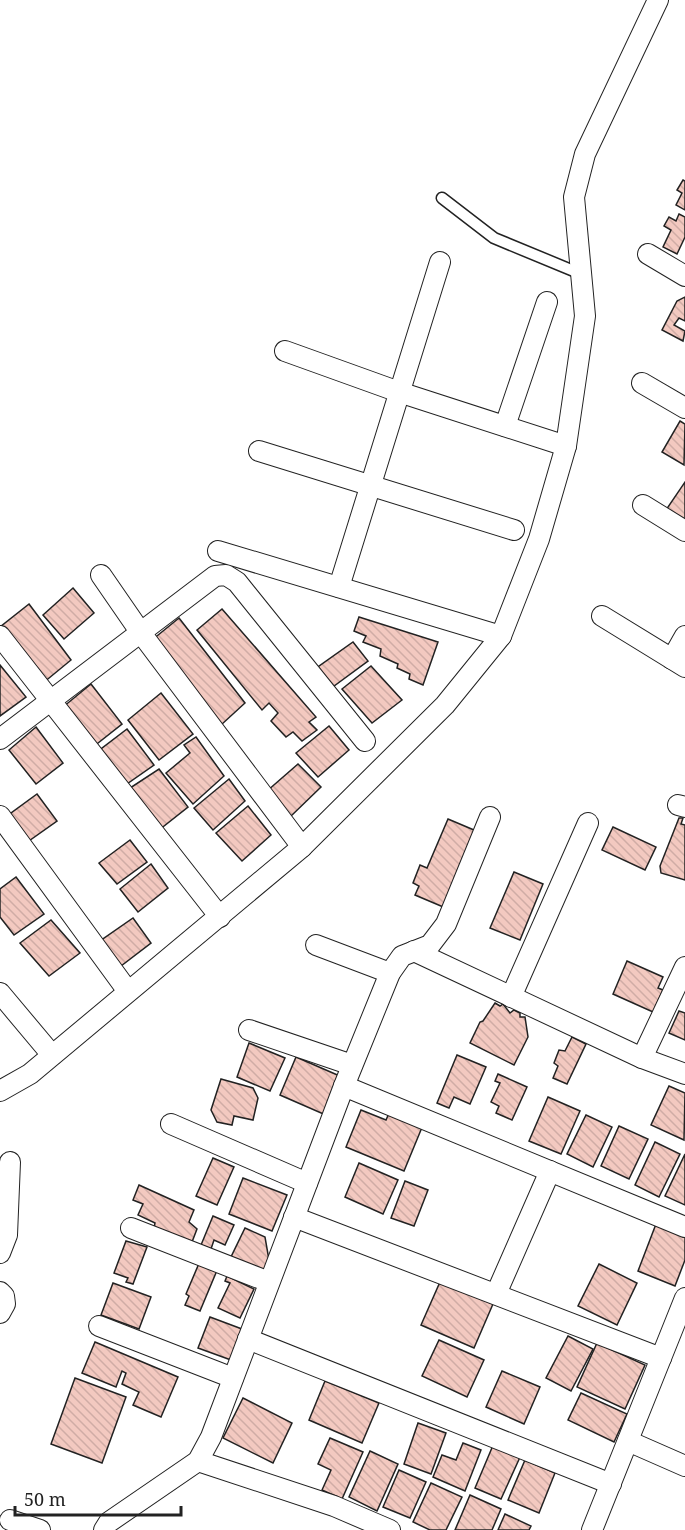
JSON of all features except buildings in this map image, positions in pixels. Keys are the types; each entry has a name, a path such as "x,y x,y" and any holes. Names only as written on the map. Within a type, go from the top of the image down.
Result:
{"street":[{"path":"0,1091 30,1074 127,990 220,917 302,847 445,705 501,636 540,539 566,446 585,316 574,196 585,154 658,0"},
{"path":"648,254 685,276"},
{"path":"339,587 440,262"},
{"path":"505,426 547,302"},
{"path":"285,351 399,392 566,446"},
{"path":"642,383 685,408"},
{"path":"259,450 370,487 514,530"},
{"path":"643,505 685,531"},
{"path":"218,551 501,636"},
{"path":"101,574 141,633 302,847"},
{"path":"0,739 215,576 226,575 237,582 365,741"},
{"path":"602,616 678,663 685,636"},
{"path":"0,636 220,917"},
{"path":"0,816 127,990"},
{"path":"104,1530 109,1522 198,1461 211,1437 352,1065 390,973 402,956 430,945 446,924 490,817"},
{"path":"511,996 588,824"},
{"path":"316,945 390,973"},
{"path":"414,951 642,1058 685,1074"},
{"path":"642,1058 685,967"},
{"path":"0,993 52,1055"},
{"path":"249,1030 352,1065"},
{"path":"344,1086 685,1227"},
{"path":"171,1124 307,1183"},
{"path":"0,1252 7,1235 10,1162"},
{"path":"496,1294 550,1171"},
{"path":"294,1217 661,1358"},
{"path":"131,1228 269,1282"},
{"path":"0,1292 4,1296 5,1304 0,1313"},
{"path":"592,1530 685,1298"},
{"path":"99,1326 233,1378"},
{"path":"248,1339 611,1484"},
{"path":"628,1441 685,1466"},
{"path":"198,1461 334,1506 363,1525 390,1530"},
{"path":"10,1520 40,1530"}],"lane":[{"path":"442,198 502,242 581,274"}]}
